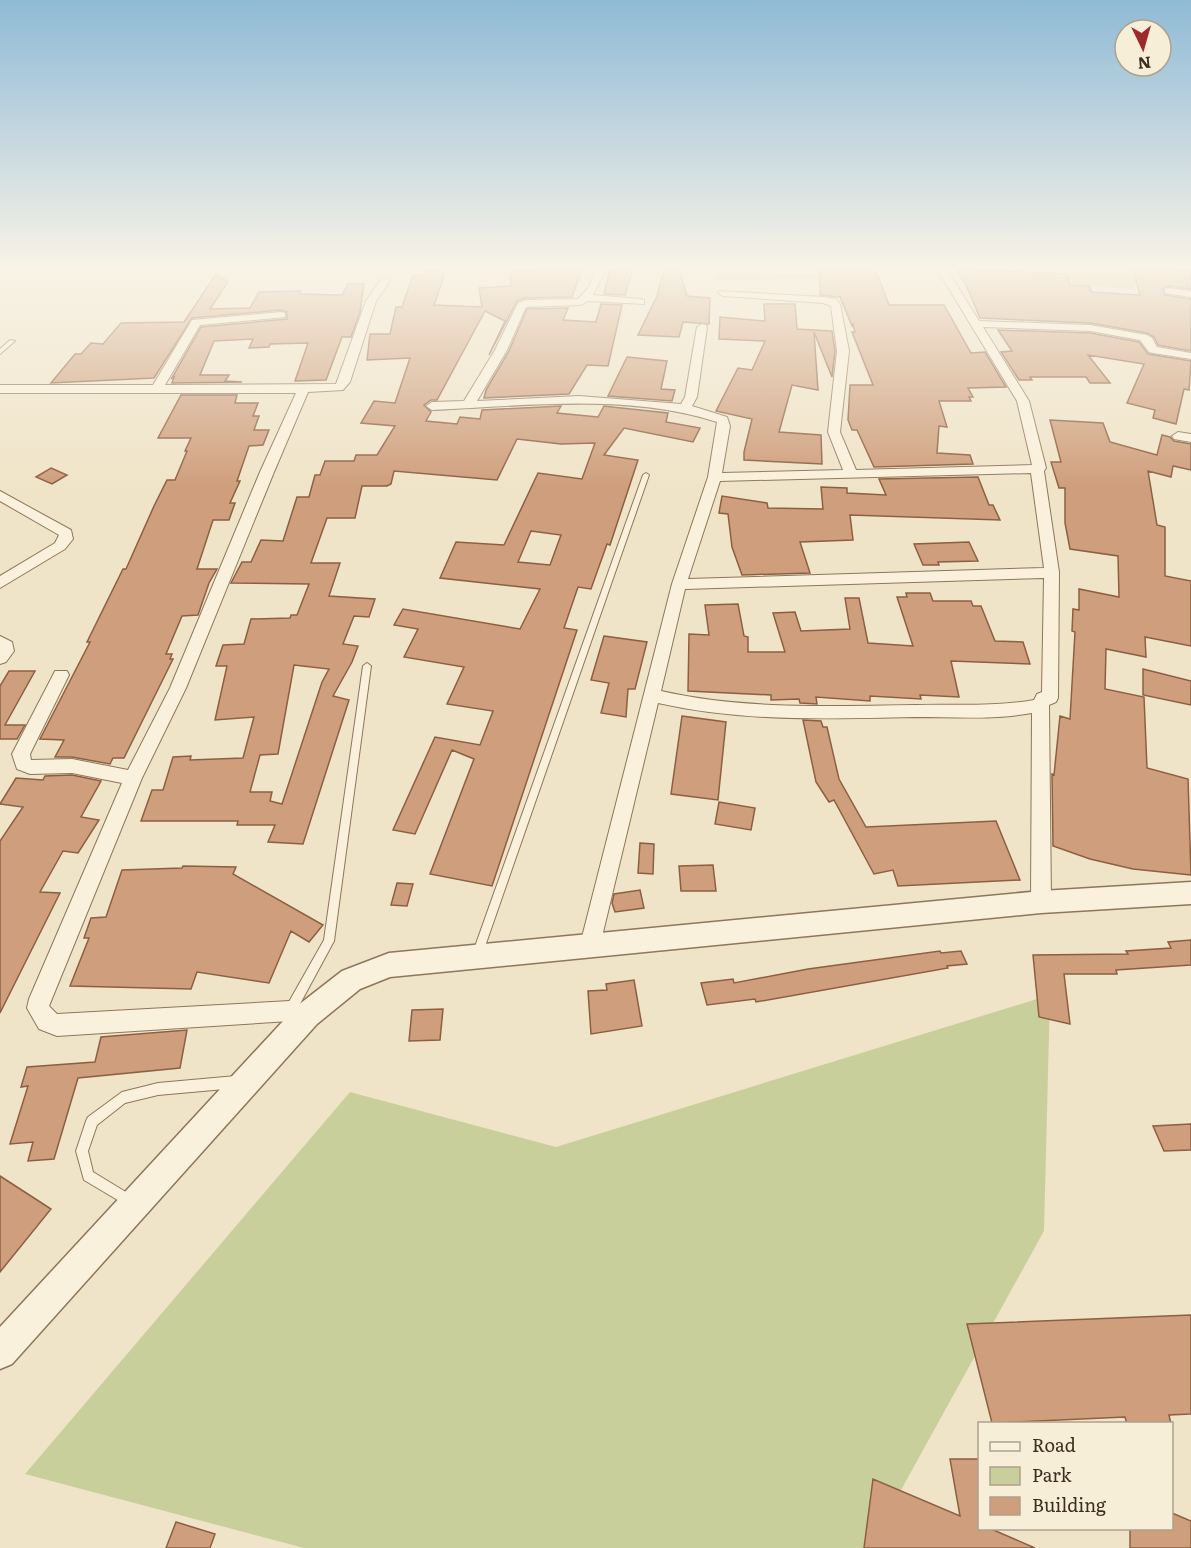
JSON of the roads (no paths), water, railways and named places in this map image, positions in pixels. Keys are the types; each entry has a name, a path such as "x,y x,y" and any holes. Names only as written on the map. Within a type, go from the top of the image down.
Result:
{"street":[{"path":"156,390 185,341"},
{"path":"0,389 156,390 339,387 344,382 358,341"},
{"path":"468,405 505,341"},
{"path":"684,408 692,397 700,341"},
{"path":"841,341 843,351 834,432 850,472"},
{"path":"987,341 1023,401 1038,460 1039,468 1037,469 1052,572 1050,698 1043,698 1041,705 1041,902"},
{"path":"1149,341 1153,350 1191,356"},
{"path":"298,1013 57,1025 47,1022 38,1008 133,778 178,688 267,472 304,389"},
{"path":"432,406 579,400 684,408 723,420 724,426 715,477 679,584 590,945"},
{"path":"715,477 1037,469"},
{"path":"0,495 66,532 66,539 60,546 0,583"},
{"path":"679,584 1031,575 1052,572"},
{"path":"0,642 6,646 6,651 0,658"},
{"path":"61,675 21,754 23,764 30,767 72,766 133,778"},
{"path":"652,695 690,703 781,712 946,710 1041,705"},
{"path":"0,1352 247,1081 298,1013 351,980 389,965 1041,902 1191,893"}],"lane":[{"path":"0,352 12,341"},
{"path":"476,957 646,475"},
{"path":"298,1013 329,941 367,666"},
{"path":"135,1204 88,1176 82,1151 92,1121 122,1098 158,1089 247,1081"}]}
